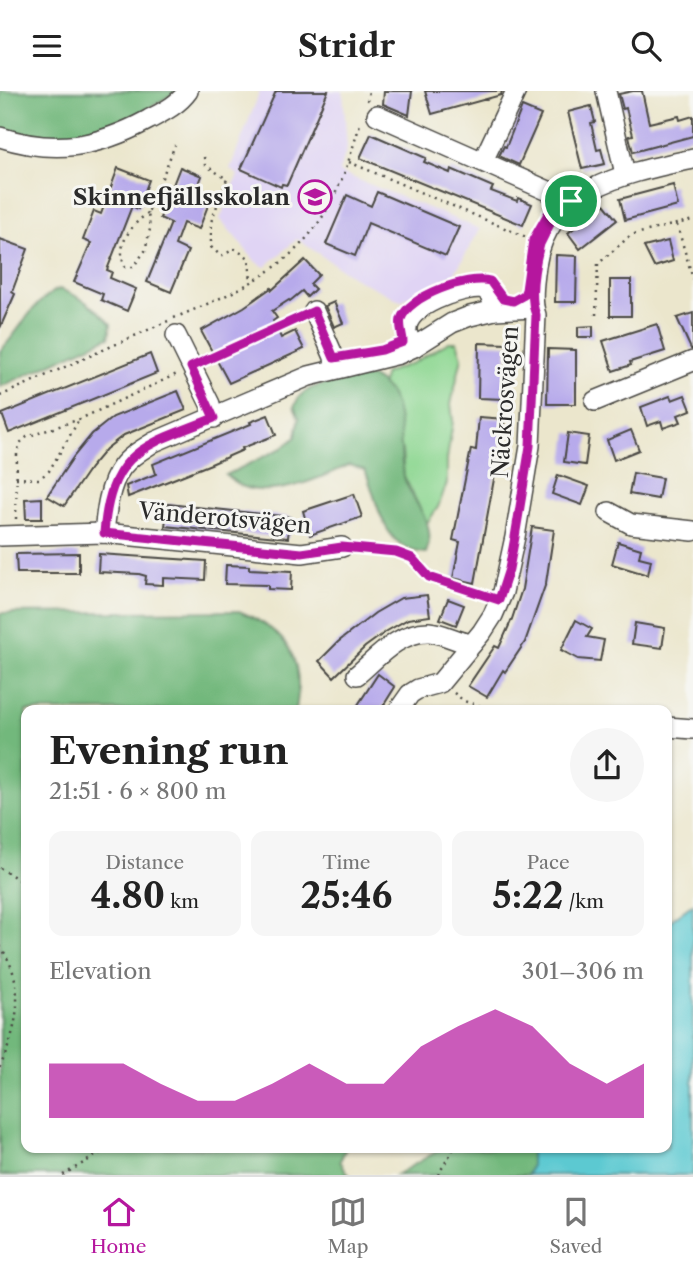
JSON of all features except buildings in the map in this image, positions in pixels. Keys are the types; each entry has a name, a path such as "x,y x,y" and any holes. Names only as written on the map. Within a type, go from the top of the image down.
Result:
{"street":[{"path":"0,137 48,147 99,142 123,133 173,107 188,91"},
{"path":"484,161 516,91"},
{"path":"606,91 625,174"},
{"path":"368,115 484,161 571,201"},
{"name":"Näckrosvägen","path":"440,683 493,615 509,569 530,446 536,315 535,270 540,244 550,224 571,201 601,183 625,174 693,159"},
{"path":"414,347 407,333 411,317 421,308 452,292 483,288 490,294 495,310"},
{"path":"104,533 115,479 122,466 154,442 309,376 335,368 376,361 414,347 452,323 495,310 534,308"},
{"path":"314,311 334,358 335,368"},
{"path":"176,335 214,418"},
{"path":"595,401 693,361"},
{"path":"609,512 631,524 693,531"},
{"name":"Vänderotsvägen","path":"8,535 104,533 302,553 342,547"},
{"path":"357,675 389,647 416,633 428,632 472,644"},
{"path":"402,705 410,694 418,689 440,683"},
{"path":"672,727 693,729"}],"path":[{"path":"0,395 226,296 288,258 302,246 324,215 368,115 369,91"},
{"path":"148,213 150,229 145,251 133,267 125,267 121,259 125,238 130,229 148,213 175,145"},
{"path":"204,157 205,165 227,179 211,222 211,247 220,256 235,249 249,258 251,283"},
{"path":"349,162 540,244"},
{"path":"596,315 598,264 631,236 693,220"},
{"path":"677,224 693,279"},
{"path":"8,535 17,453 20,443 27,437 80,419 314,311"},
{"path":"16,478 39,479 49,471 80,419"},
{"path":"342,547 396,552 412,558 429,577 499,600"},
{"path":"440,683 464,701 477,705"},
{"path":"0,868 21,881"},
{"path":"0,946 15,973 18,991 14,1025 0,1067"},
{"path":"63,1175 100,1153"},
{"path":"438,1175 451,1153"}],"shaded area":[{"name":"Skinnefjällsskolan","path":"260,91 343,91 347,148 339,172 480,229 455,273 401,301 353,277 297,239 265,267 256,262 220,219 238,175 230,169"}],"green space":[{"path":"0,91 177,91 125,123 66,140 0,131"},
{"path":"59,289 93,307 105,318 111,324 109,337 0,387 0,351 41,301"},
{"path":"449,342 457,342 462,357 451,404 453,421 447,459 447,483 438,507 427,523 404,476 402,451 391,398 382,383 385,373 413,363"},
{"path":"371,377 383,385 396,408 404,477 429,532 426,553 411,550 391,534 384,523 365,470 349,465 298,485 270,490 244,487 226,475 282,448 296,437 299,418 294,407 306,391 333,382"},
{"path":"239,611 256,619 281,637 295,661 298,675 297,705 21,705 21,1153 344,1153 340,1161 349,1175 0,1175 0,613"},
{"path":"434,1153 531,1153 528,1175 396,1175"}],"water":[{"path":"693,904 693,1175 528,1175 531,1153 672,1153 672,919"}],"place":[{"name":"Skinnefjällsskolan","path":"315,197"}],"route":[{"path":"571,201 550,224 540,244 533,240 526,290 524,295 513,301 507,302 503,299 490,281 471,278 417,301 401,317 403,342 382,350 334,358 314,311 191,367 210,404 214,418 154,442 122,466 115,479 104,533 302,553 342,547 396,552 412,558 429,577 499,600 509,569 530,446 536,315 535,270 540,244 533,240 549,212 563,197 571,201"}]}
